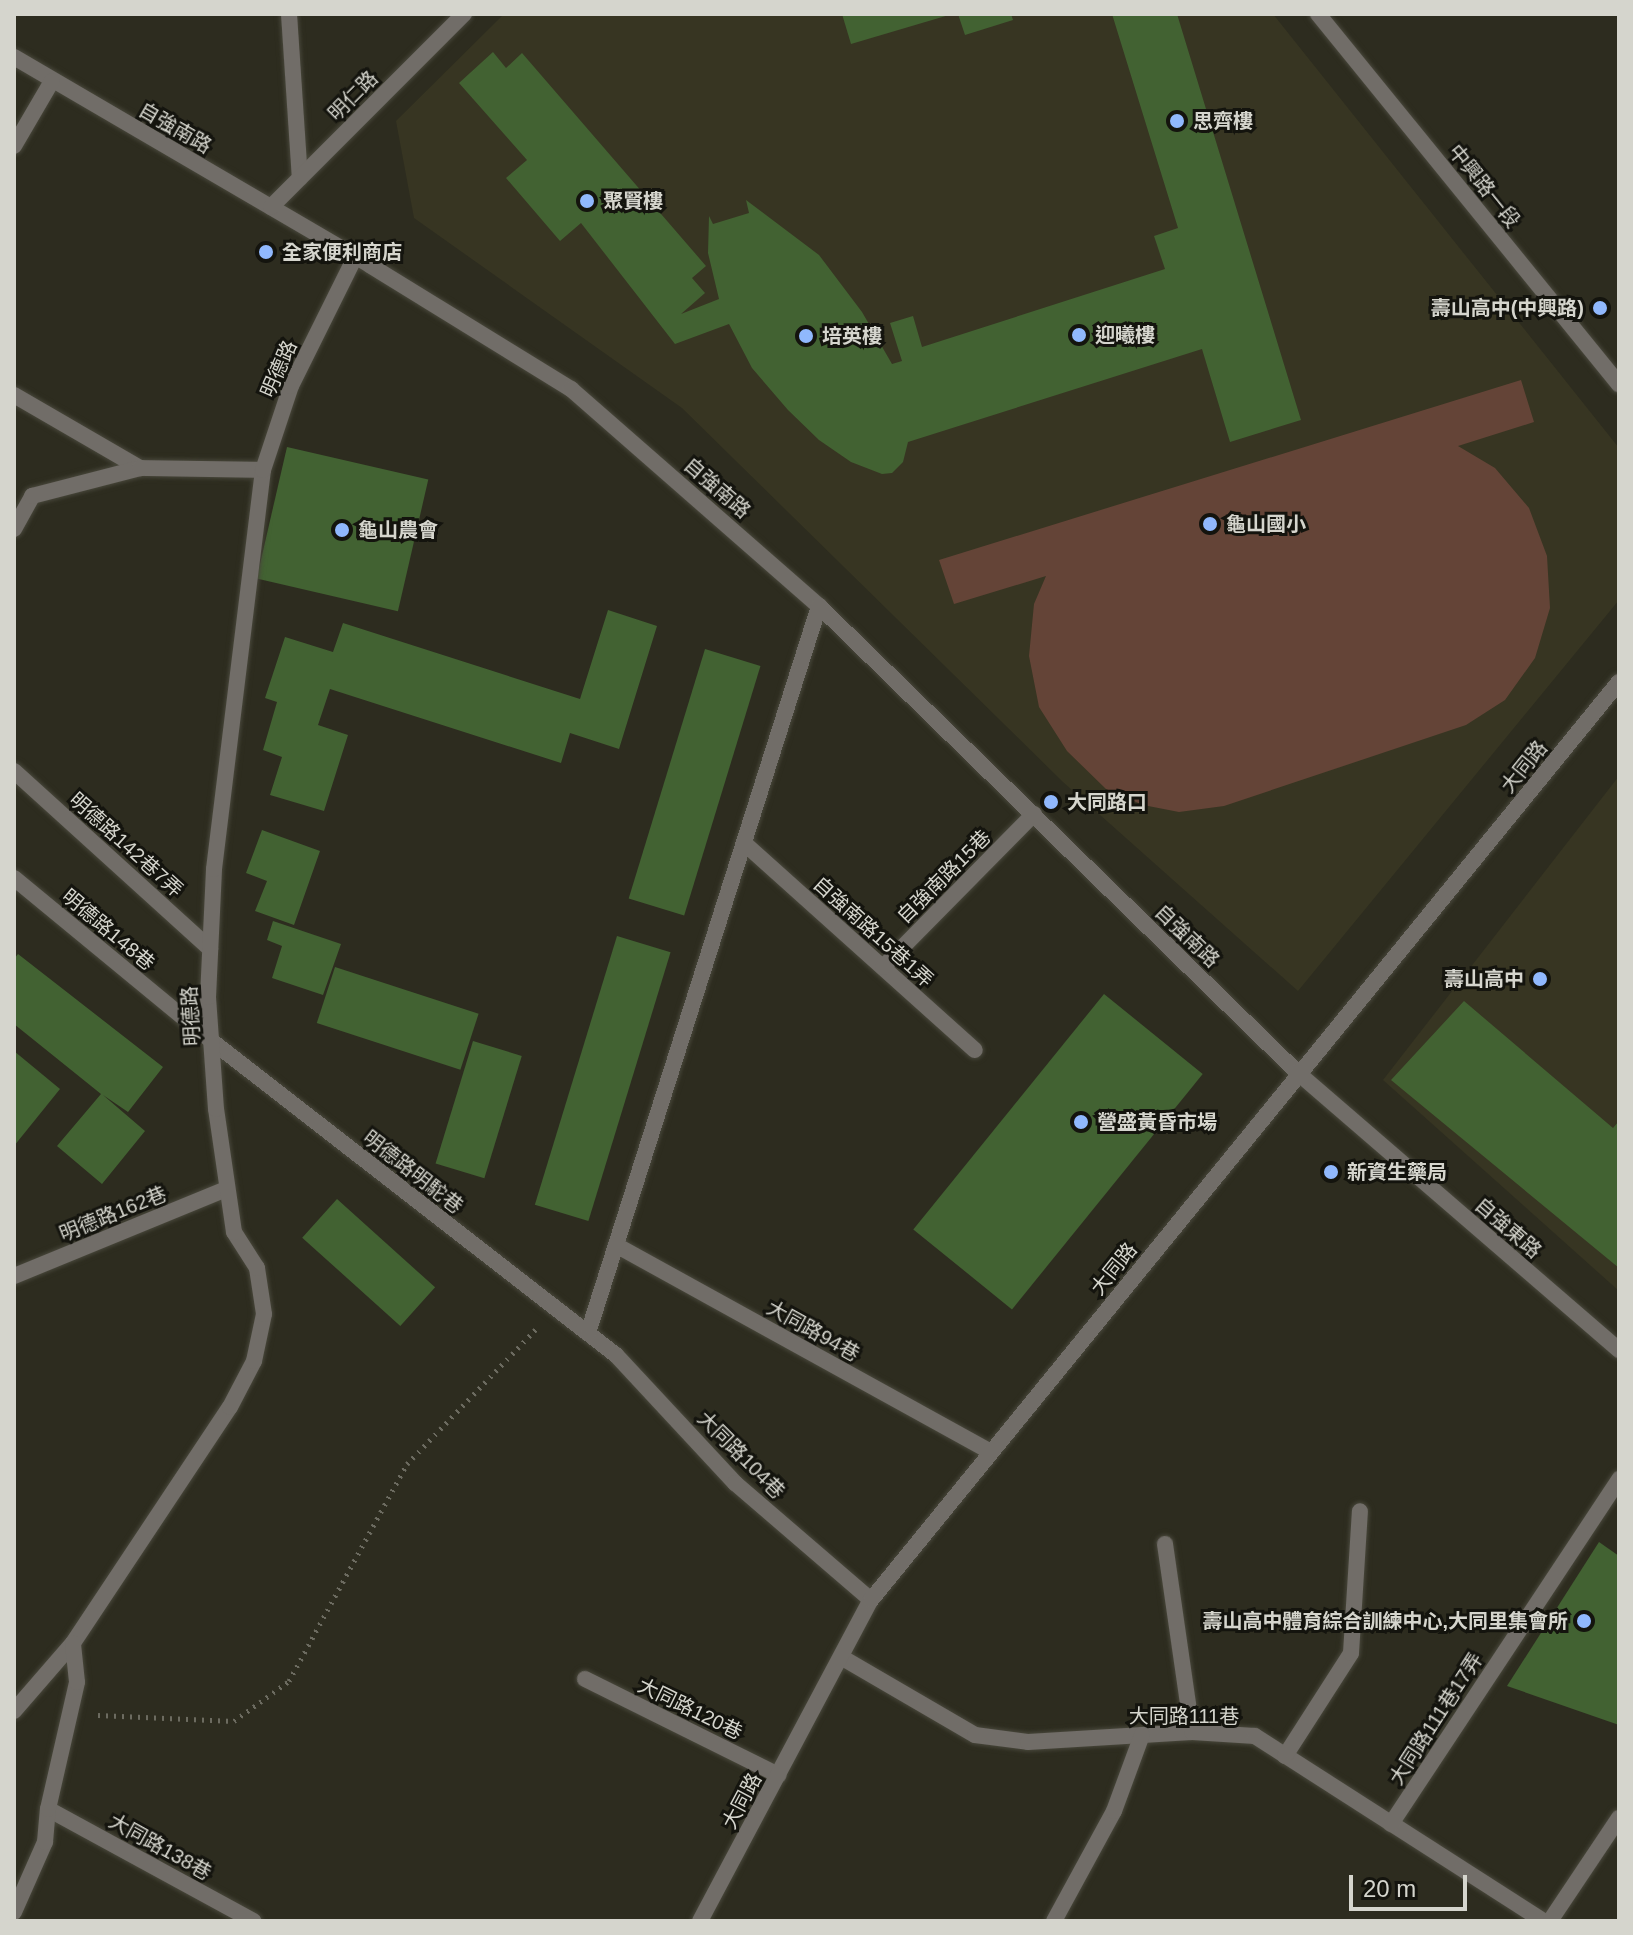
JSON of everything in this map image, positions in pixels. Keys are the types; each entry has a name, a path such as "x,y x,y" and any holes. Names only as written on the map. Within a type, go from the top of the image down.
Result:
{"street":[{"path":"289,14 300,178"},
{"name":"明仁路","path":"271,207 464,14"},
{"name":"中興路一段","path":"1318,14 1619,384"},
{"name":"自強南路","path":"14,57 355,257 571,389 819,606 1298,1073"},
{"path":"14,146 52,81"},
{"name":"明德路","path":"14,1711 73,1643 230,1407 254,1361 264,1314 257,1268 234,1232 226,1189 208,997 217,842 263,470 291,386 355,257"},
{"path":"14,395 140,468"},
{"path":"14,529 32,496 140,468 263,470"},
{"path":"588,1333 819,606"},
{"name":"大同路","path":"700,1921 871,1600 1619,682"},
{"name":"明德路142巷7弄","path":"14,771 210,949"},
{"name":"自強南路15巷","path":"883,967 1034,814"},
{"name":"自強南路15巷1弄","path":"744,843 975,1050"},
{"name":"明德路148巷","path":"14,878 213,1042"},
{"name":"明德路明駝巷","path":"213,1042 588,1333"},
{"name":"自強東路","path":"1298,1073 1619,1350"},
{"name":"明德路162巷","path":"14,1276 226,1189"},
{"name":"大同路94巷","path":"616,1245 991,1452"},
{"name":"大同路104巷","path":"588,1333 616,1355 735,1483 871,1600"},
{"name":"大同路111巷17弄","path":"1391,1824 1619,1479"},
{"path":"1285,1756 1351,1653 1360,1511"},
{"path":"1165,1544 1192,1732"},
{"path":"14,1912 45,1842 48,1809 77,1682 73,1643"},
{"name":"大同路111巷","path":"841,1657 975,1735 1028,1742 1192,1732 1255,1736 1543,1921"},
{"name":"大同路120巷","path":"585,1679 778,1775"},
{"path":"1054,1921 1114,1811 1142,1735"},
{"name":"大同路138巷","path":"48,1809 253,1921"},
{"path":"1550,1921 1619,1818"}],"path":[{"path":"91,1715 234,1721 289,1681 407,1464 557,1308"}],"shaded area":[{"name":"龜山國小","path":"504,14 1273,14 1619,448 1619,600 1298,991 1063,782 682,408 414,218 396,121"},
{"path":"1521,380 1534,422 1458,446 1495,468 1529,508 1547,556 1550,608 1535,658 1505,700 1466,725 1224,806 1179,812 1143,805 1106,789 1067,751 1039,707 1029,656 1034,604 1046,576 954,604 939,560"},
{"name":"壽山高中","path":"1619,776 1619,1291 1383,1080"}],"building":[{"path":"842,14 949,14 949,15 851,44"},
{"path":"958,14 1011,14 1013,20 965,35"},
{"path":"1112,14 1177,14 1301,420 1230,442 1202,349 908,442 903,462 892,473 882,474 851,462 819,440 788,410 752,368 729,324 675,344 581,223 560,241 506,178 527,160 459,83 493,52 506,68 522,53 706,266 692,278 705,293 681,314 719,299 708,253 709,216 713,224 749,213 746,200 819,255 862,312 892,364 902,361 890,323 913,316 922,347 1165,269 1154,236 1178,228"},
{"name":"龜山農會","path":"287,447 428,480 398,611 257,579"},
{"path":"608,610 657,626 619,749 570,733 561,763 330,689 318,725 348,735 324,811 270,795 282,757 263,750 277,702 265,698 285,637 333,652 343,623 580,699"},
{"path":"705,649 760,666 684,916 629,899"},
{"path":"262,830 320,851 294,925 255,911 267,881 246,873"},
{"path":"273,921 341,944 323,995 272,978 282,946 267,940"},
{"path":"617,936 671,952 588,1221 535,1205"},
{"path":"18,954 163,1067 128,1112 103,1095 145,1131 102,1184 57,1146 101,1094 14,1024 14,959"},
{"path":"335,967 479,1014 460,1070 317,1023"},
{"name":"營盛黃昏市場","path":"1104,994 1203,1074 1012,1309 913,1229"},
{"path":"1464,1001 1613,1128 1619,1121 1619,1268 1391,1080"},
{"path":"473,1041 522,1056 484,1178 436,1163"},
{"path":"14,1051 60,1089 14,1146"},
{"path":"337,1199 435,1287 400,1326 302,1238"},
{"name":"壽山高中體育綜合訓練中心,大同里集會所","path":"1599,1542 1619,1556 1619,1725 1507,1686"}],"place":[{"name":"思齊樓","path":"1177,121"},
{"name":"聚賢樓","path":"587,201"},
{"name":"全家便利商店","path":"266,252"},
{"name":"壽山高中(中興路)","path":"1600,308"},
{"name":"迎曦樓","path":"1079,335"},
{"name":"培英樓","path":"806,336"},
{"name":"龜山國小","path":"1210,524"},
{"name":"龜山農會","path":"342,530"},
{"name":"大同路口","path":"1051,802"},
{"name":"壽山高中","path":"1540,979"},
{"name":"營盛黃昏市場","path":"1081,1122"},
{"name":"新資生藥局","path":"1331,1172"},
{"name":"壽山高中體育綜合訓練中心,大同里集會所","path":"1584,1621"}]}
